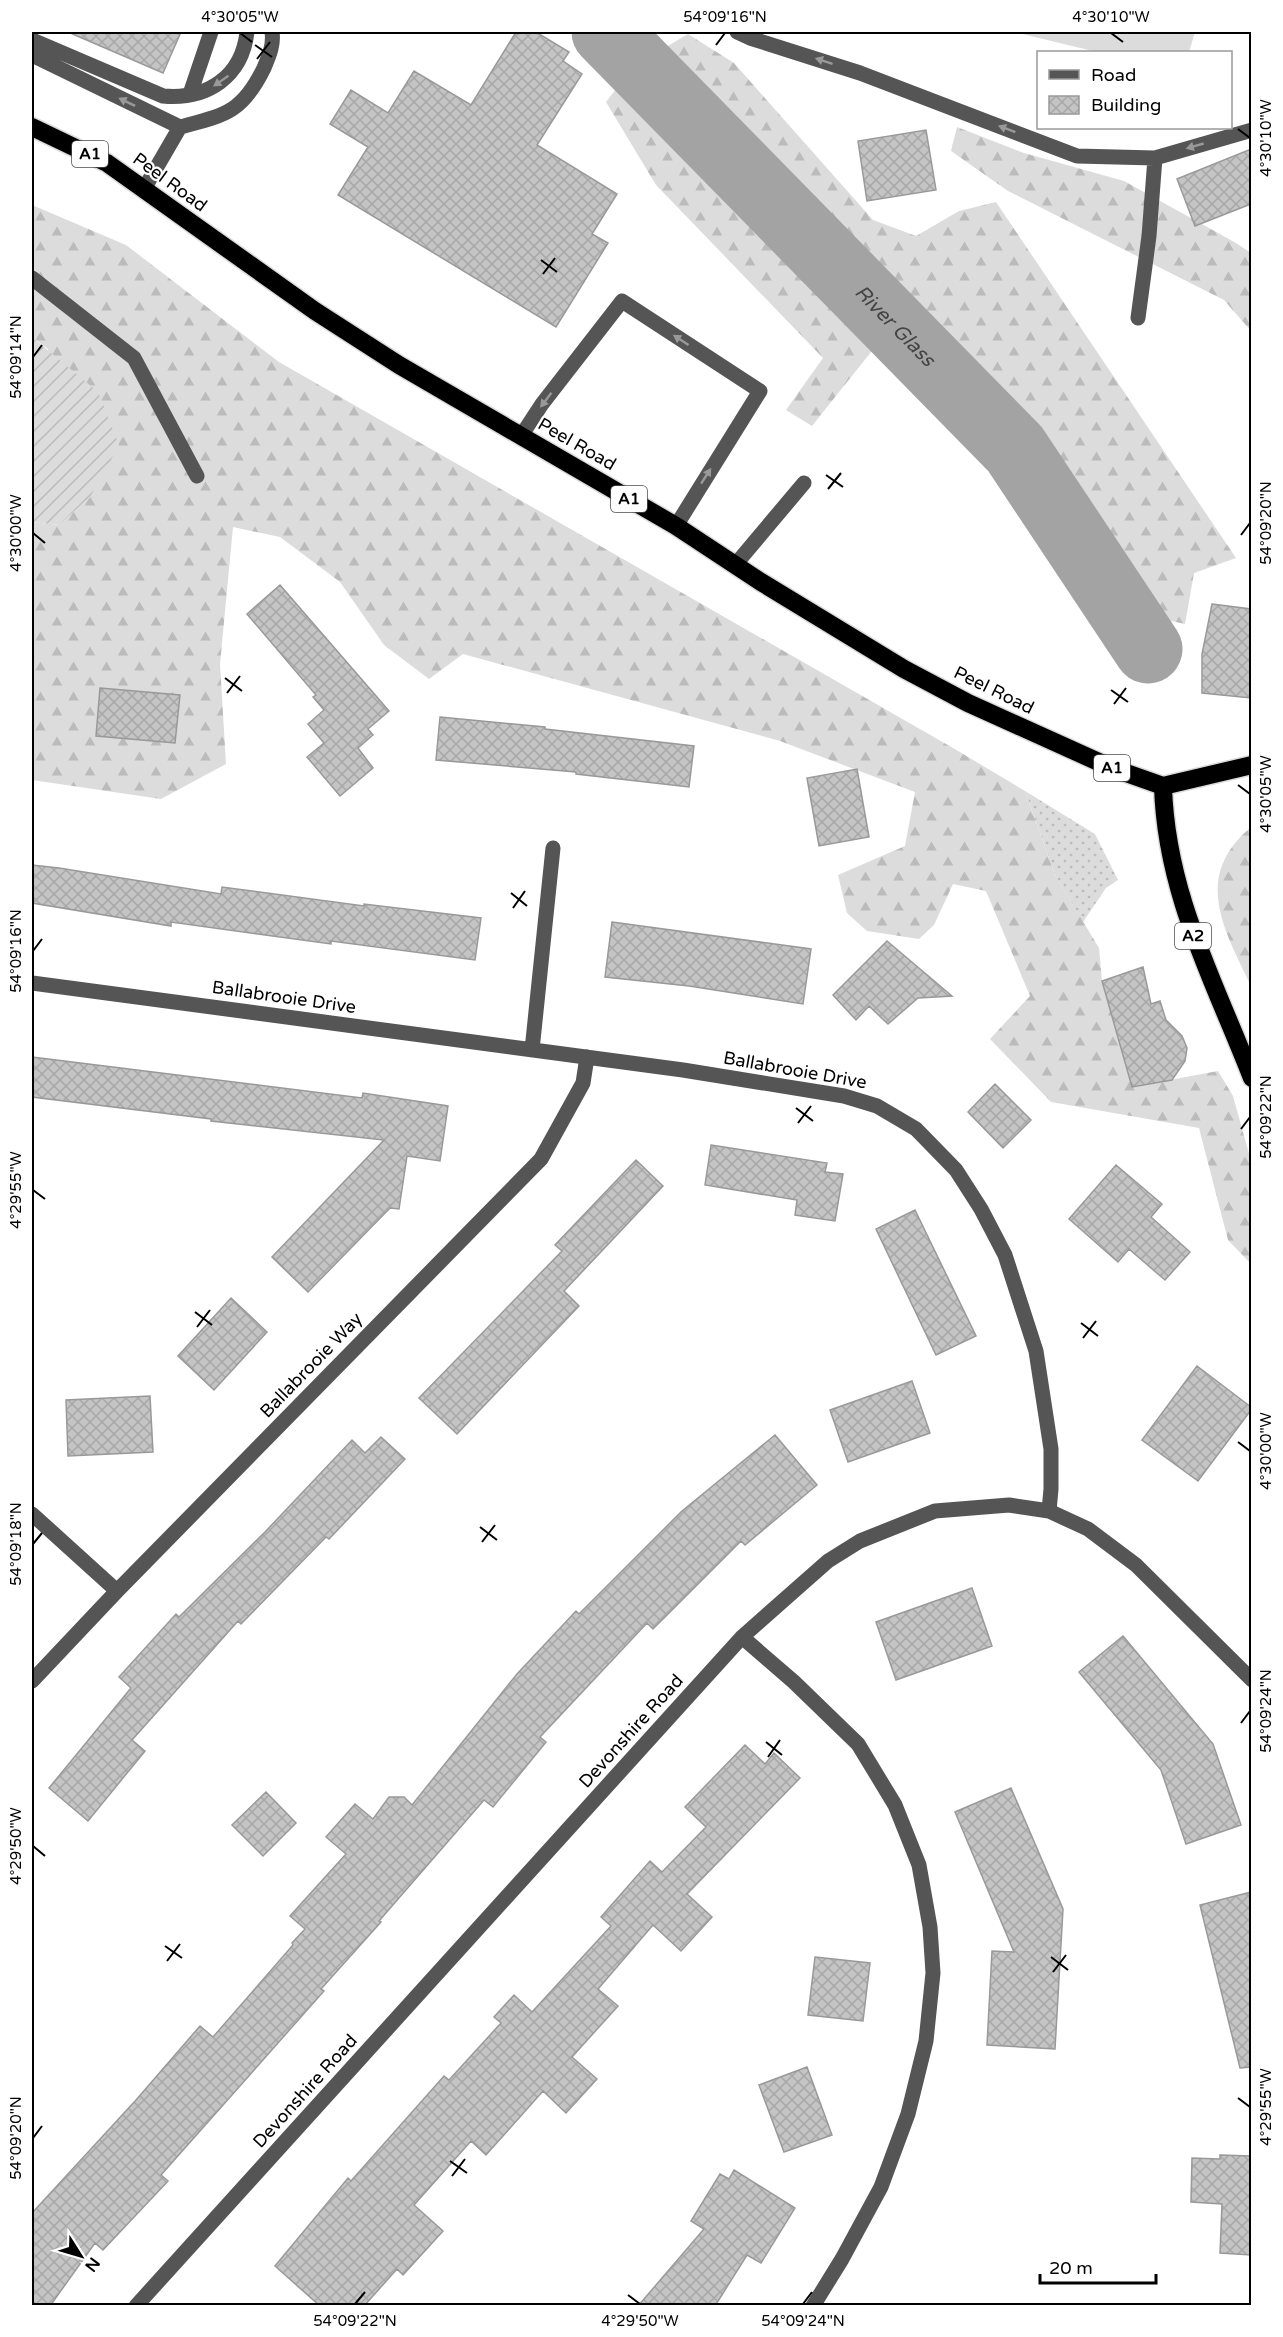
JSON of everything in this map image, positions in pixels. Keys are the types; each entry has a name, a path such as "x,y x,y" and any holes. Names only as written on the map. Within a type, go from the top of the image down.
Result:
{"highway":[{"name":"Peel Road","path":"32,127 107,163 315,311 399,365 676,526 904,669 968,703 1112,768 1162,786"},
{"path":"1162,786 1251,765"},
{"name":"A2","path":"1162,786 1164,822 1177,886 1197,946 1251,1078"}],"street":[{"path":"190,94 211,32"},
{"path":"32,40 162,96 175,97 220,84 230,74 246,44 247,32"},
{"path":"144,189 180,127 232,111 245,100 270,53 272,32"},
{"path":"737,32 860,73 1077,156 1155,158 1251,130"},
{"path":"32,55 180,127"},
{"path":"1138,318 1149,236 1155,158"},
{"path":"32,278 134,358 197,476"},
{"path":"521,436 542,404 622,301 760,391 676,526"},
{"path":"735,565 804,483"},
{"path":"532,1050 553,848"},
{"name":"Ballabrooie Drive","path":"32,983 683,1070 844,1096 877,1106 916,1129 956,1170 981,1209 1005,1255 1036,1351 1051,1449 1049,1511"},
{"name":"Ballabrooie Way","path":"32,1681 117,1591 541,1159 583,1083 587,1057"},
{"name":"Devonshire Road","path":"136,2306 742,1637 828,1561 860,1541 935,1511 1009,1505 1049,1511 1088,1529 1136,1565 1251,1680"},
{"path":"32,1514 117,1591"},
{"path":"742,1637 794,1682 858,1744 895,1805 919,1865 930,1927 933,1973 926,2041 908,2114 881,2187 842,2259 813,2306"}],"green space":[{"path":"1014,32 1195,32 1189,51 1093,51"},
{"path":"688,34 734,63 873,220 916,236 959,211 996,202 1236,558 1194,573 1185,624 1143,615 1023,430 666,47"},
{"path":"622,81 875,347 812,426 786,410 823,358 656,185 606,102"},
{"path":"957,127 1024,153 1124,181 1251,253 1251,331 1224,300 1008,191 951,151"},
{"path":"32,205 126,245 279,362 1025,791 1055,875 1099,948 1102,981 1132,1087 1218,1071 1233,1096 1251,1161 1251,1264 1228,1240 1199,1128 1051,1102 990,1039 1030,996 986,891 953,884 934,925 919,939 867,931 847,913 838,875 905,846 915,792 780,741 463,654 429,679 384,645 340,582 280,537 233,527 220,664 226,764 161,799 32,780 32,522 59,525 90,497 48,349 32,337"},
{"path":"32,337 98,392 119,445 90,497 59,525 32,522"},
{"path":"1025,791 1095,834 1118,880 1106,888 1083,922 1055,875"},
{"path":"1251,827 1251,986 1224,924 1219,904 1218,884 1222,865 1233,846"}],"building":[{"path":"68,32 181,32 163,73"},
{"path":"516,32 536,32 569,52 563,61 582,74 537,145 617,194 592,234 608,243 556,327 338,195 368,147 330,124 351,90 388,113 414,71 471,105"},
{"path":"926,130 936,190 867,201 858,141"},
{"path":"1251,149 1251,204 1195,226 1177,179"},
{"path":"280,585 389,711 368,729 373,735 358,748 373,768 340,796 307,757 324,743 308,724 324,710 313,697 316,695 247,614"},
{"path":"1212,604 1251,609 1251,698 1202,693 1202,654"},
{"path":"100,688 180,695 175,743 96,736"},
{"path":"440,717 545,727 545,729 694,746 689,787 576,774 576,772 436,760"},
{"path":"857,769 869,837 819,846 807,778"},
{"path":"32,865 221,894 222,887 364,906 364,904 481,918 475,960 331,941 331,944 171,922 171,926 32,903"},
{"path":"612,922 811,949 803,1004 689,986 605,977"},
{"path":"887,941 952,996 918,998 888,1024 869,1006 856,1020 833,995"},
{"path":"1143,967 1151,1004 1160,1001 1166,1020 1182,1036 1187,1048 1185,1061 1172,1080 1132,1087 1102,981"},
{"path":"32,1057 362,1098 363,1093 448,1106 440,1161 407,1156 399,1209 390,1208 308,1292 272,1257 384,1140 211,1121 211,1119 32,1097"},
{"path":"995,1084 1031,1120 1003,1148 968,1112"},
{"path":"711,1145 827,1163 825,1172 843,1174 835,1221 795,1215 797,1200 705,1185"},
{"path":"636,1160 663,1186 564,1291 579,1306 457,1434 419,1398 562,1251 555,1245"},
{"path":"1116,1165 1162,1204 1151,1217 1190,1252 1165,1280 1129,1249 1118,1262 1069,1219"},
{"path":"915,1210 976,1336 936,1355 876,1229"},
{"path":"231,1298 267,1332 214,1390 178,1356"},
{"path":"1197,1366 1251,1407 1198,1481 1142,1440"},
{"path":"912,1381 930,1433 848,1462 830,1410"},
{"path":"150,1396 153,1452 68,1456 66,1400"},
{"path":"775,1435 817,1485 745,1545 741,1541 653,1629 647,1623 540,1737 546,1742 493,1807 484,1800 379,1921 381,1922 321,1989 324,1991 161,2175 168,2181 103,2250 95,2243 50,2306 32,2306 32,2213 136,2100 200,2026 213,2037 293,1945 292,1943 305,1929 290,1916 346,1854 326,1837 355,1804 373,1819 389,1797 404,1797 412,1805 517,1674 576,1611 579,1614 682,1511"},
{"path":"381,1437 405,1459 329,1539 326,1537 241,1624 238,1621 132,1740 145,1751 88,1821 49,1788 131,1688 119,1677 176,1614 179,1617 265,1532 352,1440 365,1453"},
{"path":"972,1588 992,1646 896,1680 876,1622"},
{"path":"1123,1636 1213,1744 1241,1825 1186,1844 1161,1770 1079,1672"},
{"path":"745,1745 765,1764 774,1753 800,1778 687,1894 712,1917 681,1951 653,1925 598,1989 618,2006 572,2057 597,2079 566,2113 543,2091 486,2155 471,2141 414,2205 443,2231 403,2275 397,2269 364,2306 320,2306 275,2266 348,2178 351,2181 444,2076 449,2080 501,2023 494,2017 514,1995 532,2012 611,1926 601,1917 650,1861 662,1872 706,1827 685,1807"},
{"path":"1011,1788 1063,1909 1055,2049 987,2045 992,1951 1014,1952 955,1812"},
{"path":"266,1792 296,1823 263,1856 232,1825"},
{"path":"1251,1892 1251,2067 1240,2068 1200,1905"},
{"path":"815,1957 870,1963 863,2021 808,2015"},
{"path":"807,2067 832,2135 784,2152 759,2085"},
{"path":"1220,2155 1251,2156 1251,2255 1220,2253 1222,2204 1191,2202 1192,2158 1220,2159"},
{"path":"734,2170 795,2208 761,2263 747,2255 715,2306 638,2306 704,2229 691,2221 720,2174 729,2179"}],"waterway":[{"name":"River Glass","path":"606,32 1015,449 1148,649"}]}
